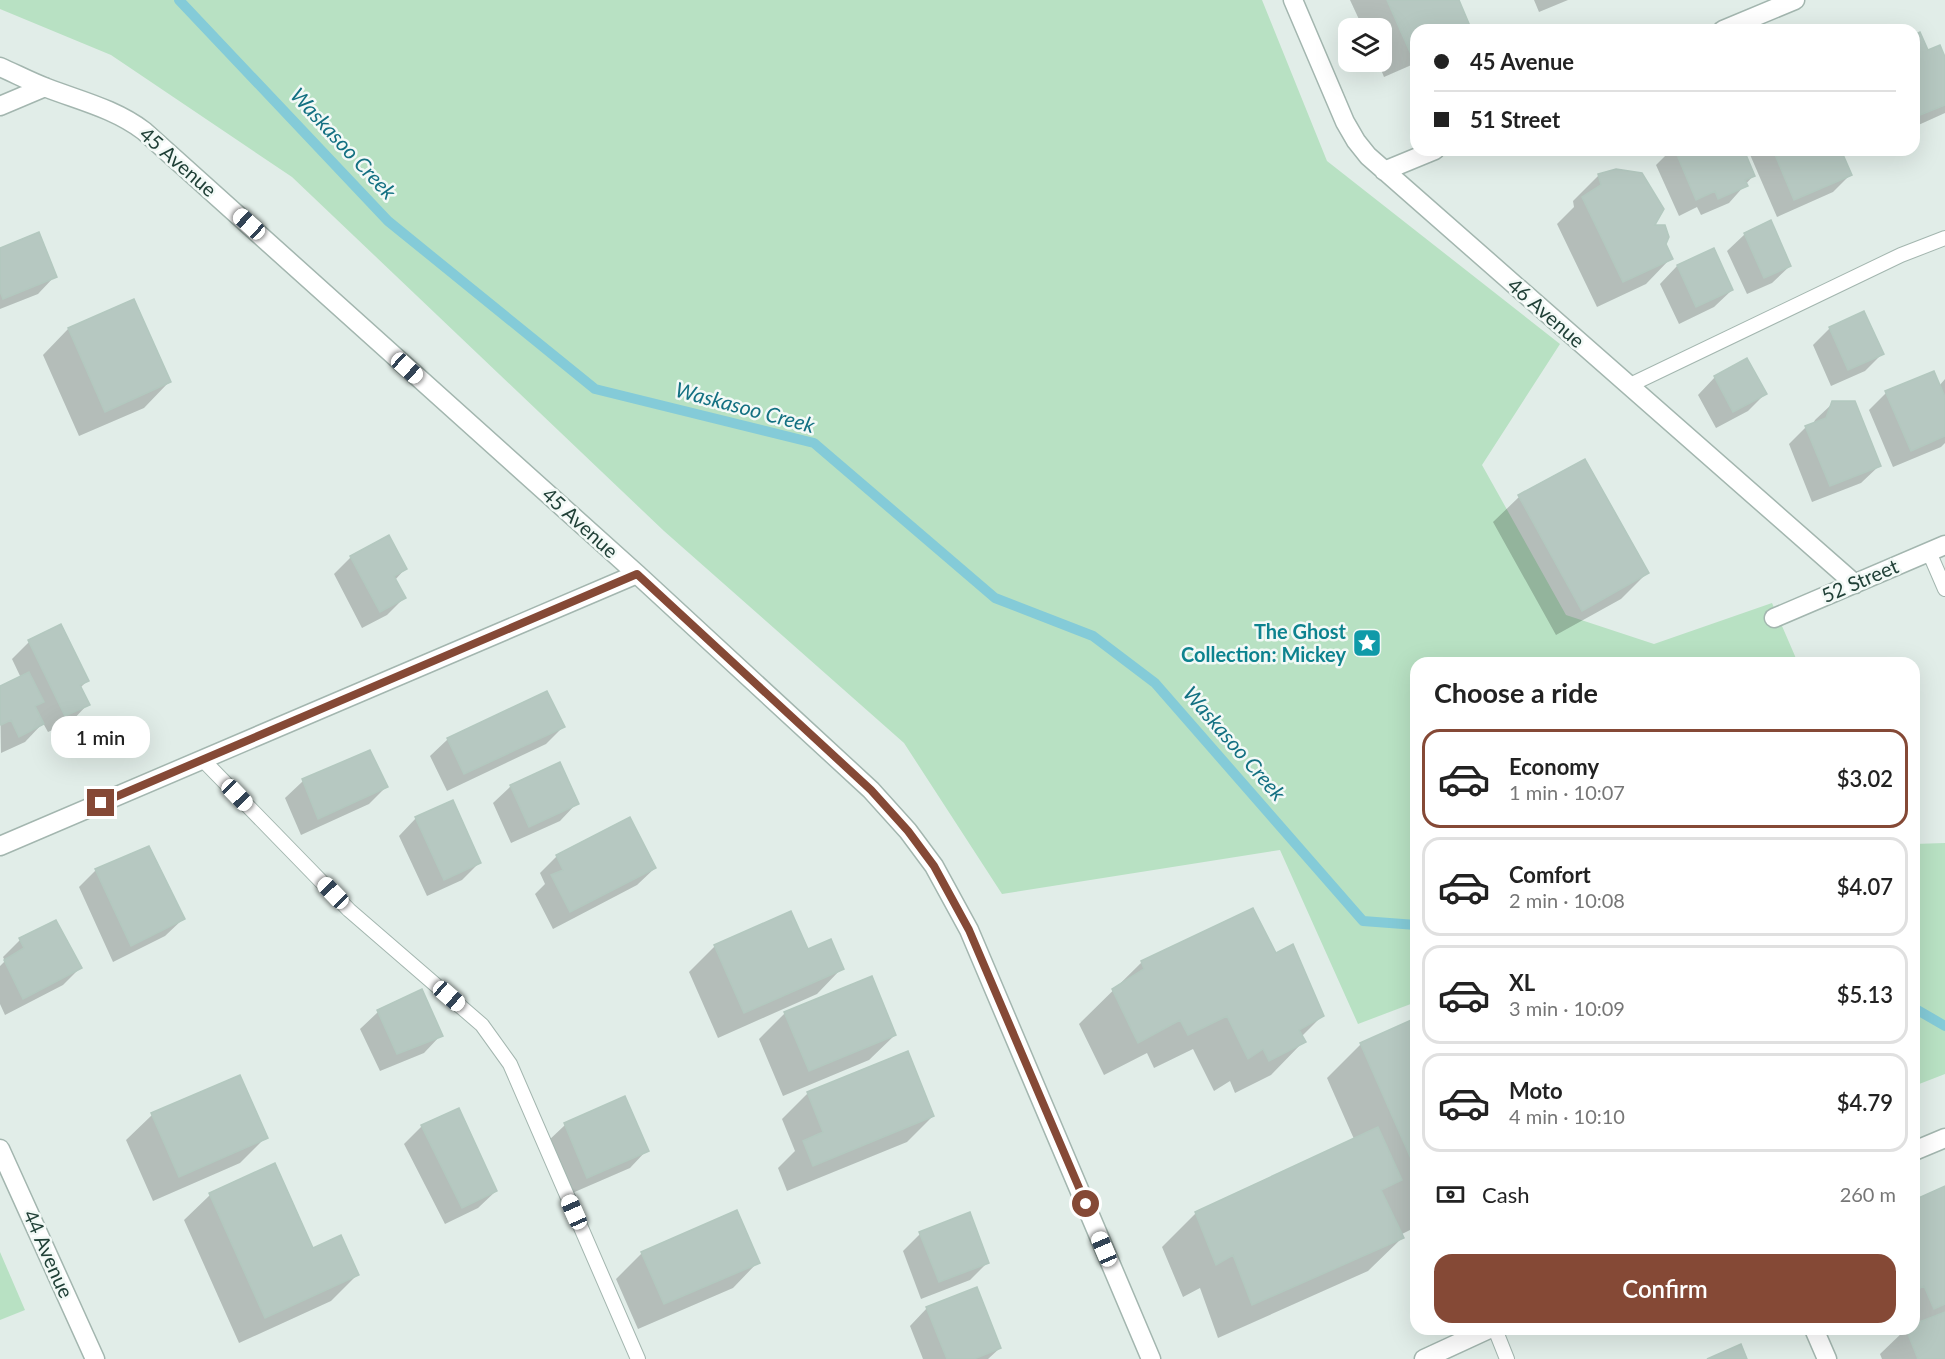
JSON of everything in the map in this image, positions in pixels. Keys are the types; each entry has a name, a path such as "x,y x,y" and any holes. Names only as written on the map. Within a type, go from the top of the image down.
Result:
{"street":[{"name":"46 Avenue","path":"1293,0 1345,123 1356,141 1384,171 1855,584"},
{"path":"1737,24 1795,0"},
{"name":"45 Avenue","path":"0,67 45,87 107,109 128,119 144,131 637,574 871,790 908,831 934,866 984,961 1151,1359"},
{"path":"0,106 45,87"},
{"path":"1384,171 1420,156"},
{"name":"52 Street","path":"1774,618 1937,548"},
{"path":"0,846 637,574"},
{"path":"1920,1148 1945,1138"},
{"name":"44 Avenue","path":"0,1149 95,1359"},
{"path":"1424,1359 1477,1335"},
{"path":"1817,1335 1827,1359"}],"lane":[{"path":"1628,386 1901,255 1945,238"},
{"path":"1937,548 1939,575 1945,589"},
{"path":"203,760 349,910 482,1025 510,1064 638,1359"},
{"path":"1497,1335 1507,1359"}],"green space":[{"path":"0,0 1262,0 1327,161 1560,344 1482,465 1566,615 1654,644 1772,603 1795,657 1410,657 1410,1004 1358,1024 1280,850 1002,894 904,743 664,531 292,177 111,55 0,9"},
{"path":"1945,843 1945,1074 1920,1084 1920,844"},
{"path":"0,1252 25,1310 0,1320"}],"building":[{"path":"1387,0 1459,0 1469,24 1410,24 1410,52"},
{"path":"1920,32 1928,50 1940,45 1945,57 1945,105 1920,115"},
{"path":"1678,156 1747,156 1755,176 1745,180 1748,186 1718,199 1715,191 1696,200"},
{"path":"1776,156 1844,156 1852,175 1794,200"},
{"path":"1616,169 1642,173 1664,209 1655,225 1665,225 1669,237 1666,244 1673,259 1623,282 1582,197 1601,185 1598,174"},
{"path":"1771,220 1791,266 1764,278 1744,233"},
{"path":"39,232 57,277 3,299 0,291 0,248"},
{"path":"1714,248 1733,290 1696,307 1677,265"},
{"path":"134,299 171,382 105,412 68,328"},
{"path":"1864,311 1884,354 1848,370 1829,327"},
{"path":"1747,358 1767,394 1733,412 1714,376"},
{"path":"1934,371 1945,397 1945,436 1911,451 1885,391"},
{"path":"1832,401 1855,401 1881,466 1830,486 1805,426 1826,418"},
{"path":"1585,459 1649,573 1582,611 1518,495"},
{"path":"389,535 407,569 394,576 406,598 380,612 350,556"},
{"path":"61,624 89,681 80,685 90,705 65,716 28,640"},
{"path":"29,672 44,702 35,706 44,724 19,737 11,720 1,725 0,723 0,686"},
{"path":"547,691 565,727 464,774 447,738"},
{"path":"370,750 388,787 318,819 302,779"},
{"path":"560,762 579,804 529,827 510,785"},
{"path":"453,800 481,863 444,880 415,817"},
{"path":"630,817 656,868 570,912 551,875 563,870 556,855"},
{"path":"149,846 185,919 131,946 95,869"},
{"path":"1253,908 1276,953 1293,944 1324,1016 1299,1030 1306,1042 1269,1061 1263,1049 1248,1059 1227,1016 1188,1035 1180,1020 1138,1043 1112,989 1144,969 1141,961"},
{"path":"791,911 808,949 831,939 844,969 744,1013 714,945"},
{"path":"56,920 82,968 23,999 4,960 24,948 19,938"},
{"path":"872,976 896,1035 809,1071 784,1012"},
{"path":"422,989 443,1036 397,1054 377,1010"},
{"path":"1410,1021 1410,1156 1360,1043"},
{"path":"908,1051 934,1116 813,1166 803,1141 823,1132 807,1092"},
{"path":"240,1075 268,1138 179,1177 151,1113"},
{"path":"625,1096 649,1151 587,1178 564,1123"},
{"path":"459,1108 497,1191 462,1208 421,1125"},
{"path":"1378,1127 1402,1180 1381,1190 1404,1238 1252,1305 1233,1255 1216,1265 1195,1212"},
{"path":"275,1163 313,1248 341,1235 359,1275 265,1318 209,1193"},
{"path":"1945,1186 1945,1304 1934,1309 1924,1286 1920,1288 1920,1197"},
{"path":"737,1210 760,1263 664,1304 641,1252"},
{"path":"970,1212 989,1263 939,1282 919,1232"},
{"path":"977,1287 1001,1348 974,1359 947,1359 926,1307"},
{"path":"1945,1312 1945,1359 1918,1359 1908,1335 1920,1335 1920,1322"},
{"path":"1741,1344 1747,1359 1707,1359"}],"waterway":[{"name":"Waskasoo Creek","path":"179,0 388,221 595,389 814,443 995,598 1093,636 1155,683 1363,921 1410,925"},
{"name":"Waskasoo Creek","path":"1920,1011 1945,1026"}],"place":[{"name":"The Ghost Collection: Mickey","path":"1367,643"}],"route":[{"path":"101,803 637,574 871,790 908,831 934,866 984,961 1086,1204"}]}
